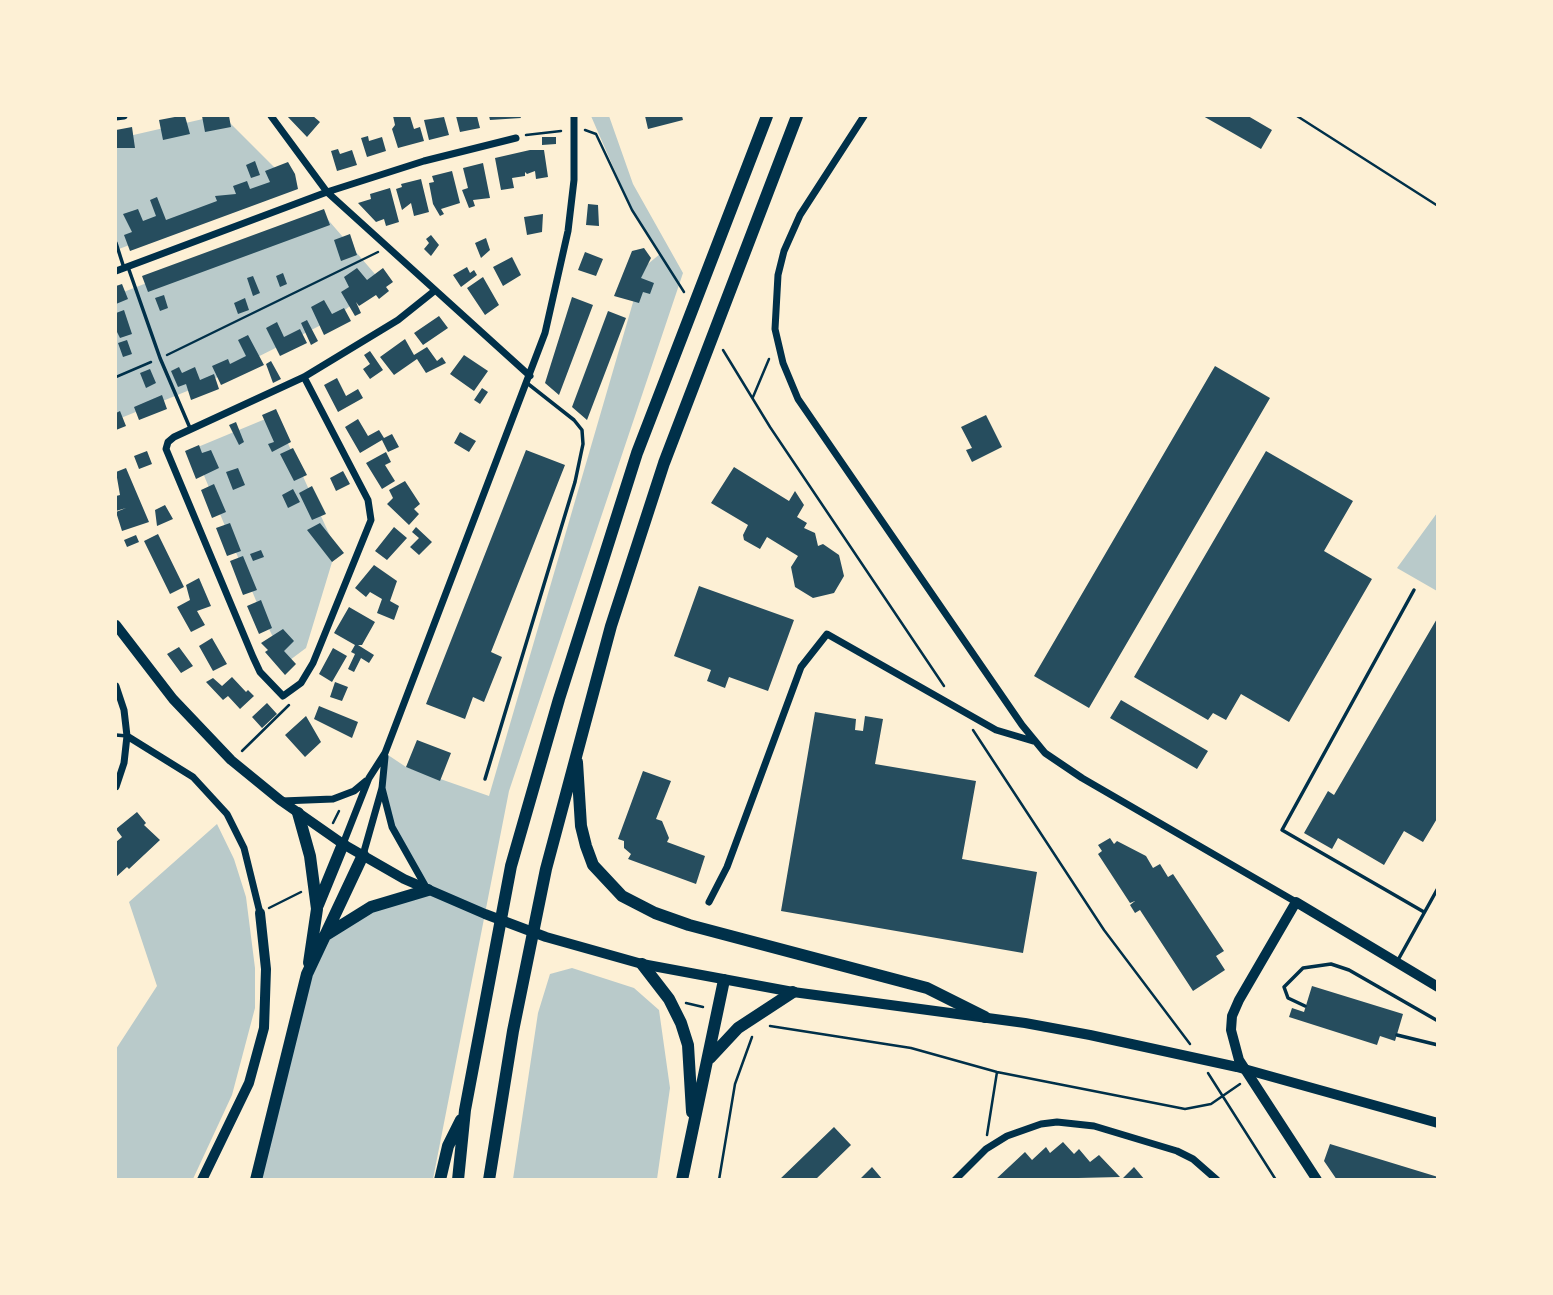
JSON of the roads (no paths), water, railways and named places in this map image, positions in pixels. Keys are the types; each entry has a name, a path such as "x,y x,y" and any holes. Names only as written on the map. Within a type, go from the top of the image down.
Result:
{"highway":[{"path":"458,1180 465,1110 511,866 583,617 641,441 767,116"},
{"path":"490,1175 530,946 576,748 649,506 797,116"},
{"path":"576,748 581,826 586,846 593,865 622,896 656,913 690,925 927,988 985,1017"},
{"path":"298,813 308,845 317,909"},
{"path":"256,1180 307,974 317,909 343,844"},
{"path":"307,974 363,855"},
{"path":"326,935 371,907 434,893"},
{"path":"642,964 669,999 681,1023 688,1045 693,1123"},
{"path":"682,1180 724,980"},
{"path":"708,1061 738,1028 793,992"},
{"path":"439,1180 448,1146 465,1110"}],"main road":[{"path":"343,844 434,893 546,937 642,964 793,992 985,1017 1150,1047 1327,1091 1437,1122"}],"street":[{"path":"116,117 124,116"},
{"path":"271,116 327,192 528,380"},
{"path":"116,625 173,699 232,760 280,800 343,844 369,778 385,753 528,380 557,290 574,180 574,116"},
{"path":"864,116 800,215 784,251 774,300 777,340 783,363 799,399 1033,741 1058,763 1082,778 1296,902 1437,988"},
{"path":"116,271 327,192 424,161 516,138"},
{"path":"304,377 369,500 371,520 313,663 301,683 287,695 279,694 253,657 166,449 168,442 304,377 398,320 433,292"},
{"path":"709,902 727,867 801,667 827,634 996,730 1033,741"},
{"path":"116,686 124,710 127,736 124,763 116,787"},
{"path":"127,736 192,777 227,814 244,848 260,913 266,969 264,1028 249,1083 202,1180"},
{"path":"363,855 382,788 385,753"},
{"path":"280,800 316,802 333,799 354,791 369,778"},
{"path":"382,788 392,827 434,893"},
{"path":"1296,902 1232,1016 1234,1045 1250,1077 1317,1180"},
{"path":"955,1180 986,1149 1023,1129 1041,1124 1074,1123 1177,1151 1193,1159 1217,1180"}],"lane":[{"path":"116,243 160,358 191,429"},
{"path":"485,779 578,471 583,444 582,430 574,420 528,380"},
{"path":"1414,590 1282,830 1424,912"},
{"path":"116,735 127,736"},
{"path":"1397,963 1437,888"},
{"path":"1305,1006 1285,993 1284,987 1296,971 1321,963 1349,970 1437,1021"},
{"path":"1396,1035 1437,1045"}]}
